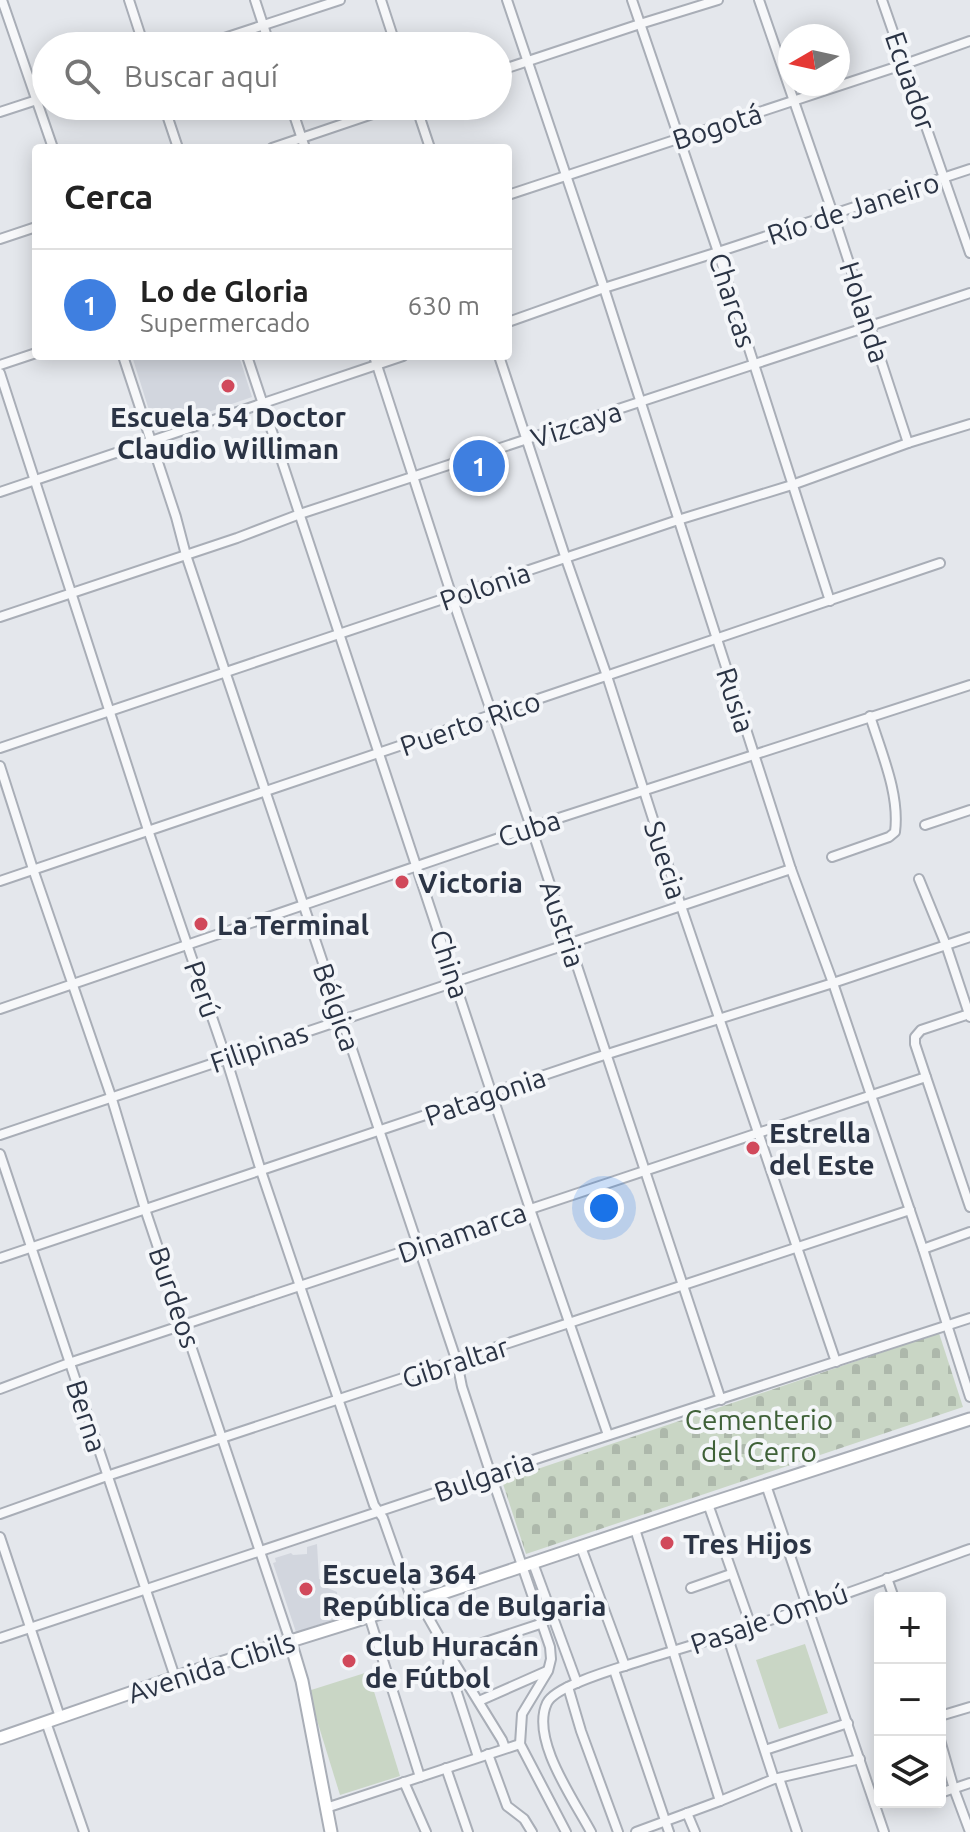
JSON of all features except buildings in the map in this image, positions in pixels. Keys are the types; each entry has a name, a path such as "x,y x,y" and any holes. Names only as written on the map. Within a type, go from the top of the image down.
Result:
{"street":[{"path":"2,0 32,75"},
{"path":"129,0 139,32"},
{"path":"255,0 265,32"},
{"path":"242,32 340,0"},
{"path":"381,0 391,32"},
{"name":"Rusia","path":"507,0 604,288 791,869 910,1210 970,1397"},
{"name":"Charcas","path":"632,0 718,252 830,601"},
{"path":"512,66 718,0"},
{"name":"Holanda","path":"759,0 908,443"},
{"name":"Ecuador","path":"882,0 970,253"},
{"name":"Bogotá","path":"512,194 970,41"},
{"path":"0,112 32,101"},
{"path":"46,120 52,144"},
{"path":"169,120 177,144"},
{"path":"296,120 303,143 361,120"},
{"path":"421,120 429,144"},
{"name":"Río de Janeiro","path":"512,321 970,169"},
{"path":"0,239 32,228"},
{"name":"Vizcaya","path":"0,617 300,514 970,293"},
{"path":"0,365 32,354"},
{"name":"Bélgica","path":"124,360 186,555 457,1362 462,1387 491,1475 527,1565"},
{"name":"China","path":"248,360 608,1435"},
{"path":"0,492 263,403 375,360"},
{"name":"Austria","path":"375,360 721,1400"},
{"name":"Suecia","path":"500,360 836,1362"},
{"name":"Perú","path":"0,373 148,830 374,1505 383,1518 416,1602 449,1654"},
{"name":"Polonia","path":"0,748 970,424"},
{"name":"Puerto Rico","path":"0,881 940,563"},
{"name":"Cuba","path":"0,1009 531,827 970,685"},
{"path":"832,857 889,837 895,832 892,789 870,716"},
{"name":"Burdeos","path":"0,766 290,1641 302,1681 331,1832"},
{"path":"925,825 970,810"},
{"name":"Filipinas","path":"0,1135 791,869"},
{"path":"919,879 946,945 969,1016 921,1030 915,1037 915,1044 969,1200"},
{"name":"Patagonia","path":"0,1258 970,937"},
{"name":"Dinamarca","path":"0,1389 69,1363 926,1077"},
{"name":"Berna","path":"0,1154 175,1677"},
{"name":"Gibraltar","path":"0,1514 910,1210"},
{"path":"923,1249 970,1232"},
{"name":"Bulgaria","path":"0,1638 970,1318"},
{"name":"Avenida Cibils","path":"0,1738 175,1677 416,1602 970,1419"},
{"path":"766,1485 884,1832"},
{"path":"708,1504 751,1626"},
{"path":"635,1529 720,1801"},
{"path":"0,1537 60,1717"},
{"path":"581,1547 625,1666"},
{"name":"Pasaje Ombú","path":"573,1685 970,1550"},
{"path":"527,1565 551,1659 548,1671 522,1714 520,1744 566,1832"},
{"path":"527,1565 573,1685 581,1731 618,1832"},
{"path":"691,1588 731,1574"},
{"path":"887,1578 892,1592"},
{"path":"369,1616 420,1777"},
{"path":"449,1654 543,1623"},
{"path":"727,1635 765,1750 797,1832"},
{"path":"449,1654 505,1748"},
{"path":"449,1654 448,1665 478,1757"},
{"path":"614,1670 669,1832"},
{"path":"479,1701 548,1671"},
{"path":"573,1685 552,1696 547,1703 543,1716 544,1738 551,1758 591,1832"},
{"path":"946,1714 970,1707"},
{"path":"46,1722 84,1832"},
{"path":"765,1750 848,1723"},
{"path":"326,1808 520,1744"},
{"path":"488,1754 507,1806 524,1819 532,1832"},
{"path":"636,1832 776,1778 860,1759"},
{"path":"946,1766 970,1832"},
{"path":"446,1768 468,1832"},
{"path":"404,1782 426,1832"},
{"path":"946,1791 970,1783"},
{"path":"869,1787 874,1786"},
{"path":"687,1813 695,1832"}],"shaded area":[{"path":"133,360 240,360 252,397 159,429 154,426"},
{"name":"Escuela 364 República de Bulgaria","path":"317,1544 319,1579 325,1582 323,1586 337,1592 339,1618 296,1632 273,1563 276,1562 275,1558 291,1553 307,1554 307,1547"}],"green space":[{"name":"Cementerio del Cerro","path":"939,1333 963,1407 526,1554 502,1481"},
{"path":"805,1644 828,1713 779,1729 756,1660"},
{"path":"368,1672 400,1776 340,1795 308,1691"}],"place":[{"name":"Escuela 54 Doctor Claudio Williman","path":"228,386"},
{"name":"Lo de Gloria","path":"479,466"},
{"name":"Victoria","path":"402,882"},
{"name":"La Terminal","path":"201,924"},
{"name":"Estrella del Este","path":"753,1148"},
{"name":"Tres Hijos","path":"667,1543"},
{"name":"Escuela 364 República de Bulgaria","path":"306,1589"},
{"name":"Club Huracán de Fútbol","path":"349,1661"}]}
